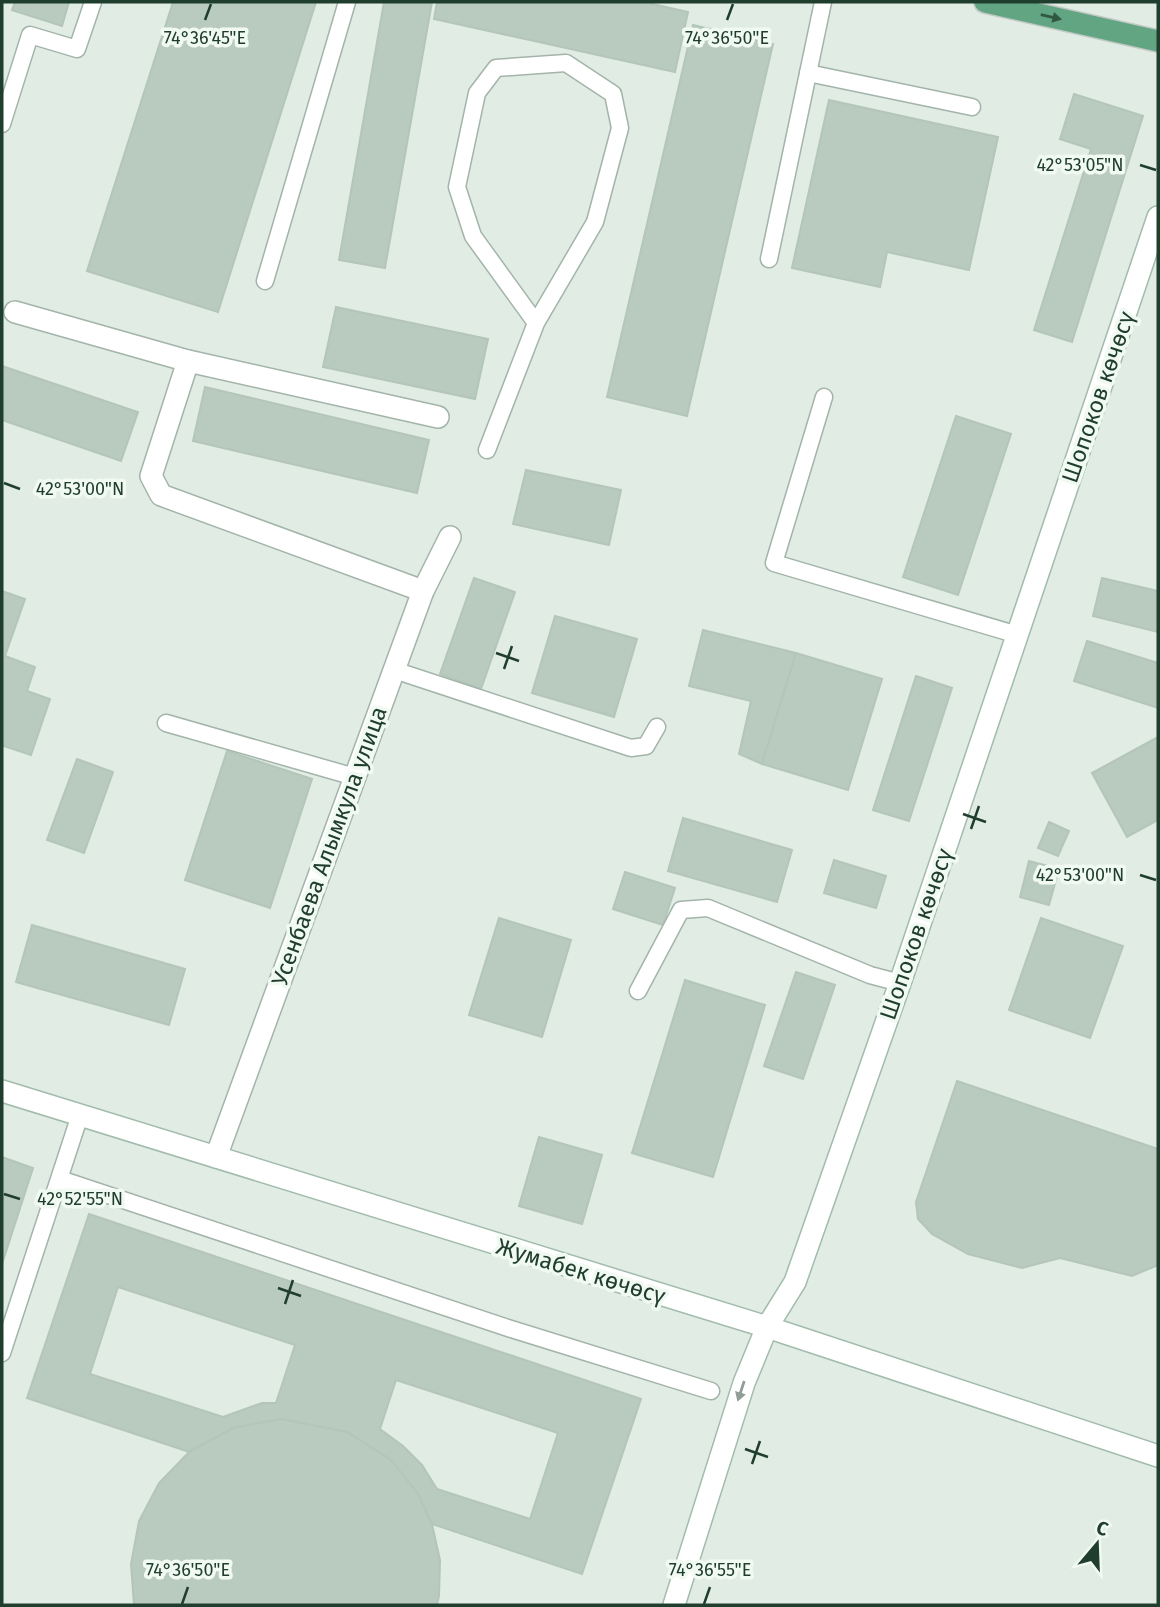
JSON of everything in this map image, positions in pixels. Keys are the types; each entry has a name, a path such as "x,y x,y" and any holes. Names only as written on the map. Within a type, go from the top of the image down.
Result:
{"main road":[{"path":"985,2 1158,41"}],"street":[{"name":"Шопоков көчөсү","path":"674,1605 744,1383 767,1327 794,1282 900,983 1018,635 1153,252 1158,217"},
{"path":"15,312 188,361 438,417"},
{"path":"188,361 151,476 161,495 423,591"},
{"name":"Усенбаева Алымкула улица","path":"215,1157 423,591 450,537"},
{"name":"Жумабек көчөсү","path":"2,1093 767,1327 1158,1456"}],"lane":[{"path":"2,124 30,35 77,49 93,2"},
{"path":"265,281 347,2"},
{"path":"769,259 823,2"},
{"path":"487,450 536,323 596,222 620,128 613,94 566,63 496,68 477,93 457,187 473,236 536,323"},
{"path":"808,73 972,107"},
{"path":"824,397 774,564 1018,635"},
{"path":"394,670 631,748 646,746 657,727"},
{"path":"166,723 355,777"},
{"path":"638,991 681,910 708,908 870,975 900,983"},
{"path":"2,1353 80,1115"},
{"path":"60,1179 508,1328 710,1391"}],"building":[{"path":"15,2 69,2 62,26 12,10"},
{"path":"173,2 316,2 218,312 87,271"},
{"path":"384,2 432,2 385,268 339,260"},
{"path":"437,2 644,2 688,12 675,72 434,19"},
{"path":"693,25 773,44 687,416 607,397"},
{"path":"1074,94 1143,116 1072,342 1034,330 1091,149 1060,139"},
{"path":"829,100 998,137 969,270 887,252 880,287 792,268"},
{"path":"336,307 488,339 475,399 323,367"},
{"path":"2,366 138,412 121,461 2,420"},
{"path":"205,387 429,440 417,493 193,441"},
{"path":"956,416 1011,434 958,595 903,577"},
{"path":"526,470 621,490 609,545 513,524"},
{"path":"474,578 515,592 481,689 440,674"},
{"path":"1102,578 1158,591 1158,632 1093,616"},
{"path":"2,591 25,599 5,656 35,667 27,691 50,699 31,755 2,747"},
{"path":"555,616 637,639 614,717 532,693"},
{"path":"703,630 796,653 762,764 739,754 751,701 689,686"},
{"path":"1087,641 1158,663 1158,708 1074,681"},
{"path":"796,653 882,679 848,790 762,764"},
{"path":"916,676 952,688 909,821 873,810"},
{"path":"1158,737 1158,820 1127,837 1092,773"},
{"path":"227,751 312,779 270,908 185,880"},
{"path":"77,759 113,772 84,853 47,840"},
{"path":"683,818 792,850 777,902 668,871"},
{"path":"1049,822 1069,831 1058,856 1038,848"},
{"path":"834,860 886,876 876,908 824,893"},
{"path":"1029,861 1059,869 1049,905 1020,897"},
{"path":"625,872 675,888 663,925 613,909"},
{"path":"499,918 571,940 542,1037 469,1015"},
{"path":"1041,918 1123,946 1090,1038 1009,1010"},
{"path":"32,925 185,969 169,1025 16,982"},
{"path":"796,972 835,985 803,1079 764,1066"},
{"path":"685,980 765,1005 713,1177 632,1153"},
{"path":"957,1081 1158,1149 1158,1265 1132,1276 1060,1258 1022,1268 968,1254 932,1234 918,1219 916,1202"},
{"path":"539,1137 602,1155 582,1224 519,1206"},
{"path":"2,1157 33,1168 2,1264"},
{"path":"89,1214 641,1399 582,1574 432,1524 418,1494 391,1460 347,1432 281,1419 233,1428 189,1452 27,1398","holes":["118,1287 295,1345 276,1403 262,1403 223,1417 90,1374","396,1380 558,1433 530,1519 437,1489 422,1465 380,1429"]},
{"path":"281,1419 347,1432 391,1460 418,1494 432,1524 440,1560 437,1605 134,1605 131,1564 139,1521 159,1483 189,1452 233,1428"}]}
